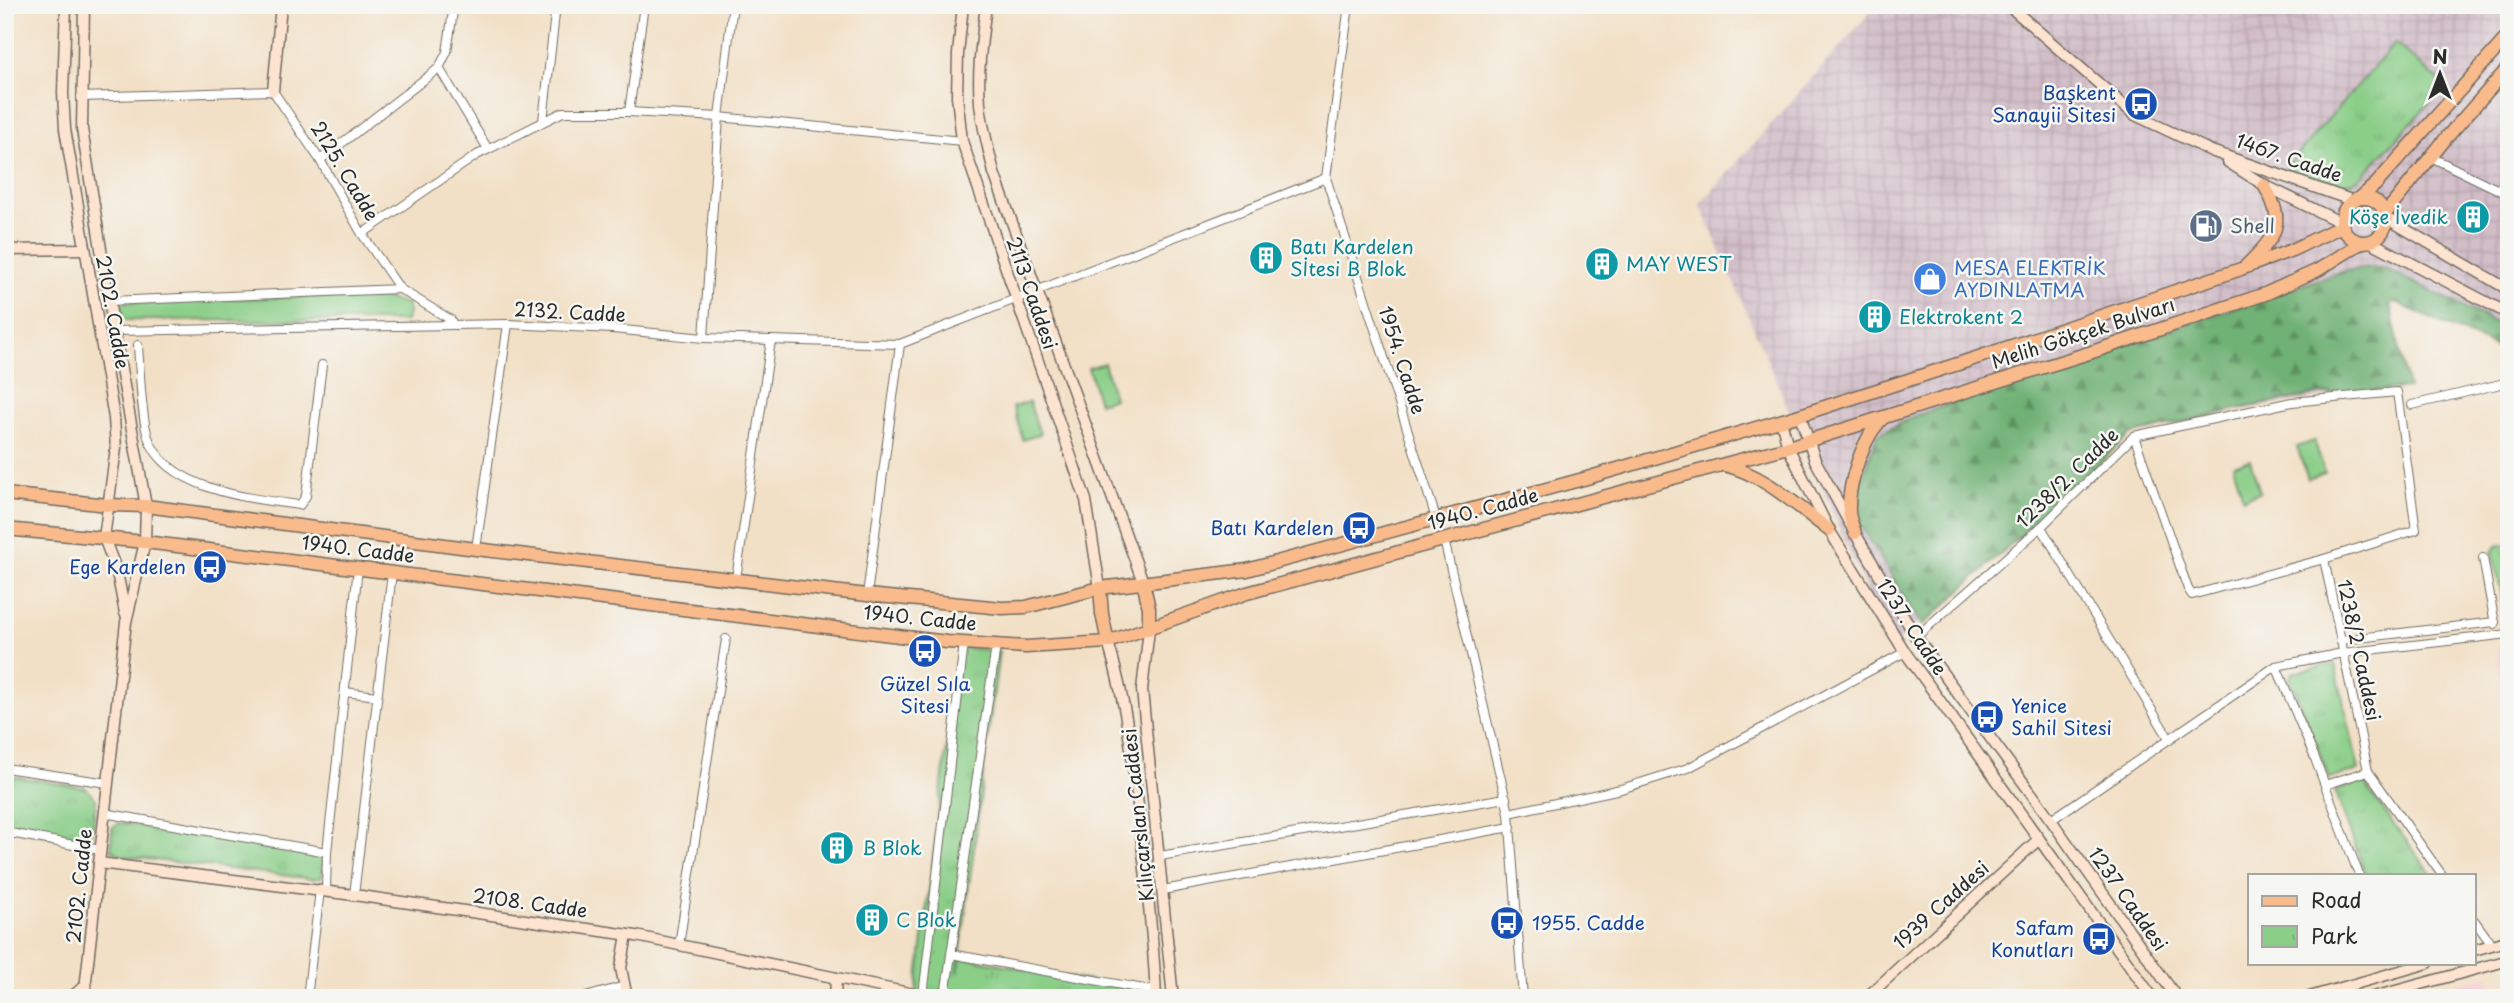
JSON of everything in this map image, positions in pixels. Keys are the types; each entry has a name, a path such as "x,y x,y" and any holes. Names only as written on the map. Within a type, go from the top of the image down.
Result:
{"main road":[{"path":"2357,200 2376,184 2509,35"},
{"path":"2366,242 2384,230 2386,216 2431,157 2509,67"},
{"path":"2244,268 2274,234 2277,218 2275,204 2264,185"},
{"name":"1467. Cadde","path":"2366,242 2349,237 2342,225 2343,212 2357,200 2374,200 2386,216"},
{"name":"Melih Gökçek Bulvarı","path":"1800,415 2244,268 2292,250 2342,225"},
{"name":"Melih Gökçek Bulvarı","path":"1808,440 2092,352 2264,294 2318,270 2366,242"},
{"name":"1940. Cadde","path":"5,494 108,505 146,506 476,549 867,595 1002,608 1026,607 1100,589 1247,570 1563,485 1800,415"},
{"path":"1855,533 1849,513 1851,492 1864,445 1874,426 1885,416"},
{"name":"1940. Cadde","path":"5,529 145,542 964,643 1057,646 1108,642 1247,593 1808,440"},
{"path":"1720,464 1741,469 1771,487 1829,530"},
{"path":"1143,582 1149,608 1149,629"},
{"path":"1100,589 1108,642"}],"street":[{"name":"2102. Cadde","path":"66,5 63,93 65,129 114,418 116,448 104,538 117,572 126,622"},
{"name":"2102. Cadde","path":"84,5 82,129 126,404 146,506 145,542 126,622 85,992"},
{"path":"81,97 273,91 281,5"},
{"path":"320,160 439,68 447,52 454,5"},
{"path":"543,121 556,5"},
{"path":"629,112 644,5"},
{"path":"704,338 719,117 733,5"},
{"name":"2113 Caddesi","path":"963,5 957,96 962,141 1086,500 1100,589"},
{"name":"2113 Caddesi","path":"986,5 979,62 980,102 994,173 1143,582"},
{"path":"1333,5 1349,6"},
{"name":"1467. Cadde","path":"2008,5 2135,115 2211,151 2357,200"},
{"name":"1954. Cadde","path":"1349,6 1326,178 1436,518"},
{"path":"439,68 488,149"},
{"name":"2125. Cadde","path":"273,91 320,160 362,234 400,289 452,323"},
{"path":"362,234 488,149 563,112 629,112 719,117 962,141"},
{"name":"1467. Cadde","path":"2211,151 2264,185 2342,225"},
{"path":"2431,157 2509,195"},
{"name":"2132. Cadde","path":"114,331 452,323 613,329 704,338 900,344 1326,178"},
{"name":"1467. Cadde","path":"2386,216 2509,290"},
{"name":"1467. Cadde","path":"2366,242 2509,314"},
{"path":"5,250 85,249"},
{"path":"109,301 400,289"},
{"path":"476,549 508,324"},
{"path":"736,579 771,340"},
{"path":"867,595 900,344"},
{"path":"138,345 147,435 155,452 177,474 205,487 300,505 306,496 322,365"},
{"path":"2412,405 2509,382"},
{"name":"1238/2. Cadde","path":"1916,637 2041,527 2134,436 2292,402 2398,392"},
{"name":"1238/2 Caddesi","path":"2398,392 2416,530 2323,559 2368,771 2441,874"},
{"path":"126,404 144,402"},
{"name":"1237. Cadde","path":"1800,415 1815,460 1916,637 2051,820"},
{"name":"1237. Cadde","path":"1782,420 1788,447 1829,530 1905,652 2039,839"},
{"path":"2134,436 2192,595 2323,559"},
{"path":"2041,527 2170,740"},
{"path":"1444,540 1509,813 1523,998"},
{"path":"2483,558 2498,635"},
{"path":"307,998 323,891 358,568"},
{"path":"354,895 392,573"},
{"path":"2340,640 2495,622"},
{"name":"Kılıçarslan Caddesi","path":"1149,629 1142,690 1174,998"},
{"path":"2051,820 2276,666 2343,653 2509,634"},
{"path":"679,945 726,639"},
{"name":"Kılıçarslan Caddesi","path":"1108,642 1123,696 1132,749 1153,945 1155,994"},
{"path":"923,996 964,643"},
{"path":"949,997 951,954 996,646"},
{"path":"1509,813 1621,789 1688,768 1905,652"},
{"path":"2276,666 2359,874"},
{"path":"345,692 377,696"},
{"path":"5,768 108,783"},
{"path":"2325,785 2368,771"},
{"path":"1160,856 1506,798"},
{"path":"104,813 327,852"},
{"name":"1237 Caddesi","path":"2051,820 2177,998"},
{"path":"1163,890 1511,827"},
{"path":"5,832 100,850"},
{"name":"1237 Caddesi","path":"2039,839 2152,998"},
{"name":"1939 Caddesi","path":"1866,998 2039,839"},
{"name":"2108. Cadde","path":"99,863 354,895 627,935 923,996 949,997"},
{"path":"2476,922 2492,945"},
{"path":"582,998 626,992 621,968 627,935"},
{"path":"2476,949 2509,940"},
{"path":"951,954 1155,994"},
{"path":"2370,998 2509,960"},
{"path":"2306,998 2395,967 2420,964"},
{"path":"835,998 836,978"},
{"path":"71,998 85,992"}],"shaded area":[{"path":"1877,5 2509,5 2509,340 2388,275 2402,384 2130,428 1891,647 1700,204"},
{"path":"2509,644 2509,779 2496,646"},
{"path":"2489,976 2494,998 2425,998 2423,992"}],"green space":[{"path":"2395,43 2445,86 2362,176 2353,181 2343,184 2323,183 2283,171"},
{"path":"2369,267 2386,269 2509,329 2509,353 2394,302 2390,305 2408,388 2313,395 2238,409 2130,435 1922,626 1858,521 1854,504 1877,435 1915,416 2305,284 2345,271"},
{"path":"371,295 407,304 406,321 121,320 120,302"},
{"path":"1104,363 1114,398 1099,403 1088,368"},
{"path":"1029,402 1040,434 1023,440 1013,407"},
{"path":"2314,441 2325,473 2308,479 2297,447"},
{"path":"2250,460 2260,492 2243,498 2233,465"},
{"path":"2509,544 2508,621 2492,552 2497,546"},
{"path":"959,647 999,651 958,972 961,957 1150,992 1150,998 985,998 955,991 916,995"},
{"path":"2335,664 2359,770 2330,779 2290,679 2292,673"},
{"path":"5,775 86,788 96,799 91,843 5,827"},
{"path":"2366,780 2368,789 2431,874 2366,874 2335,791"},
{"path":"119,823 319,855 324,864 322,877 313,879 122,856 111,849 112,828"}],"place":[{"name":"Başkent Sanayii Sitesi","path":"2141,104"},
{"name":"Köşe İvedik","path":"2473,217"},
{"name":"Shell","path":"2206,226"},
{"name":"Batı Kardelen Sİtesi B Blok","path":"1266,258"},
{"name":"MAY WEST","path":"1602,264"},
{"name":"MESA ELEKTRİK AYDINLATMA","path":"1930,279"},
{"name":"Elektrokent 2","path":"1875,317"},
{"name":"Batı Kardelen","path":"1359,528"},
{"name":"Ege Kardelen","path":"210,567"},
{"name":"Güzel Sıla Sitesi","path":"925,651"},
{"name":"Yenice Sahil Sitesi","path":"1987,717"},
{"name":"B Blok","path":"837,848"},
{"name":"C Blok","path":"872,920"},
{"name":"1955. Cadde","path":"1507,923"},
{"name":"Safam Konutları","path":"2099,939"}]}
